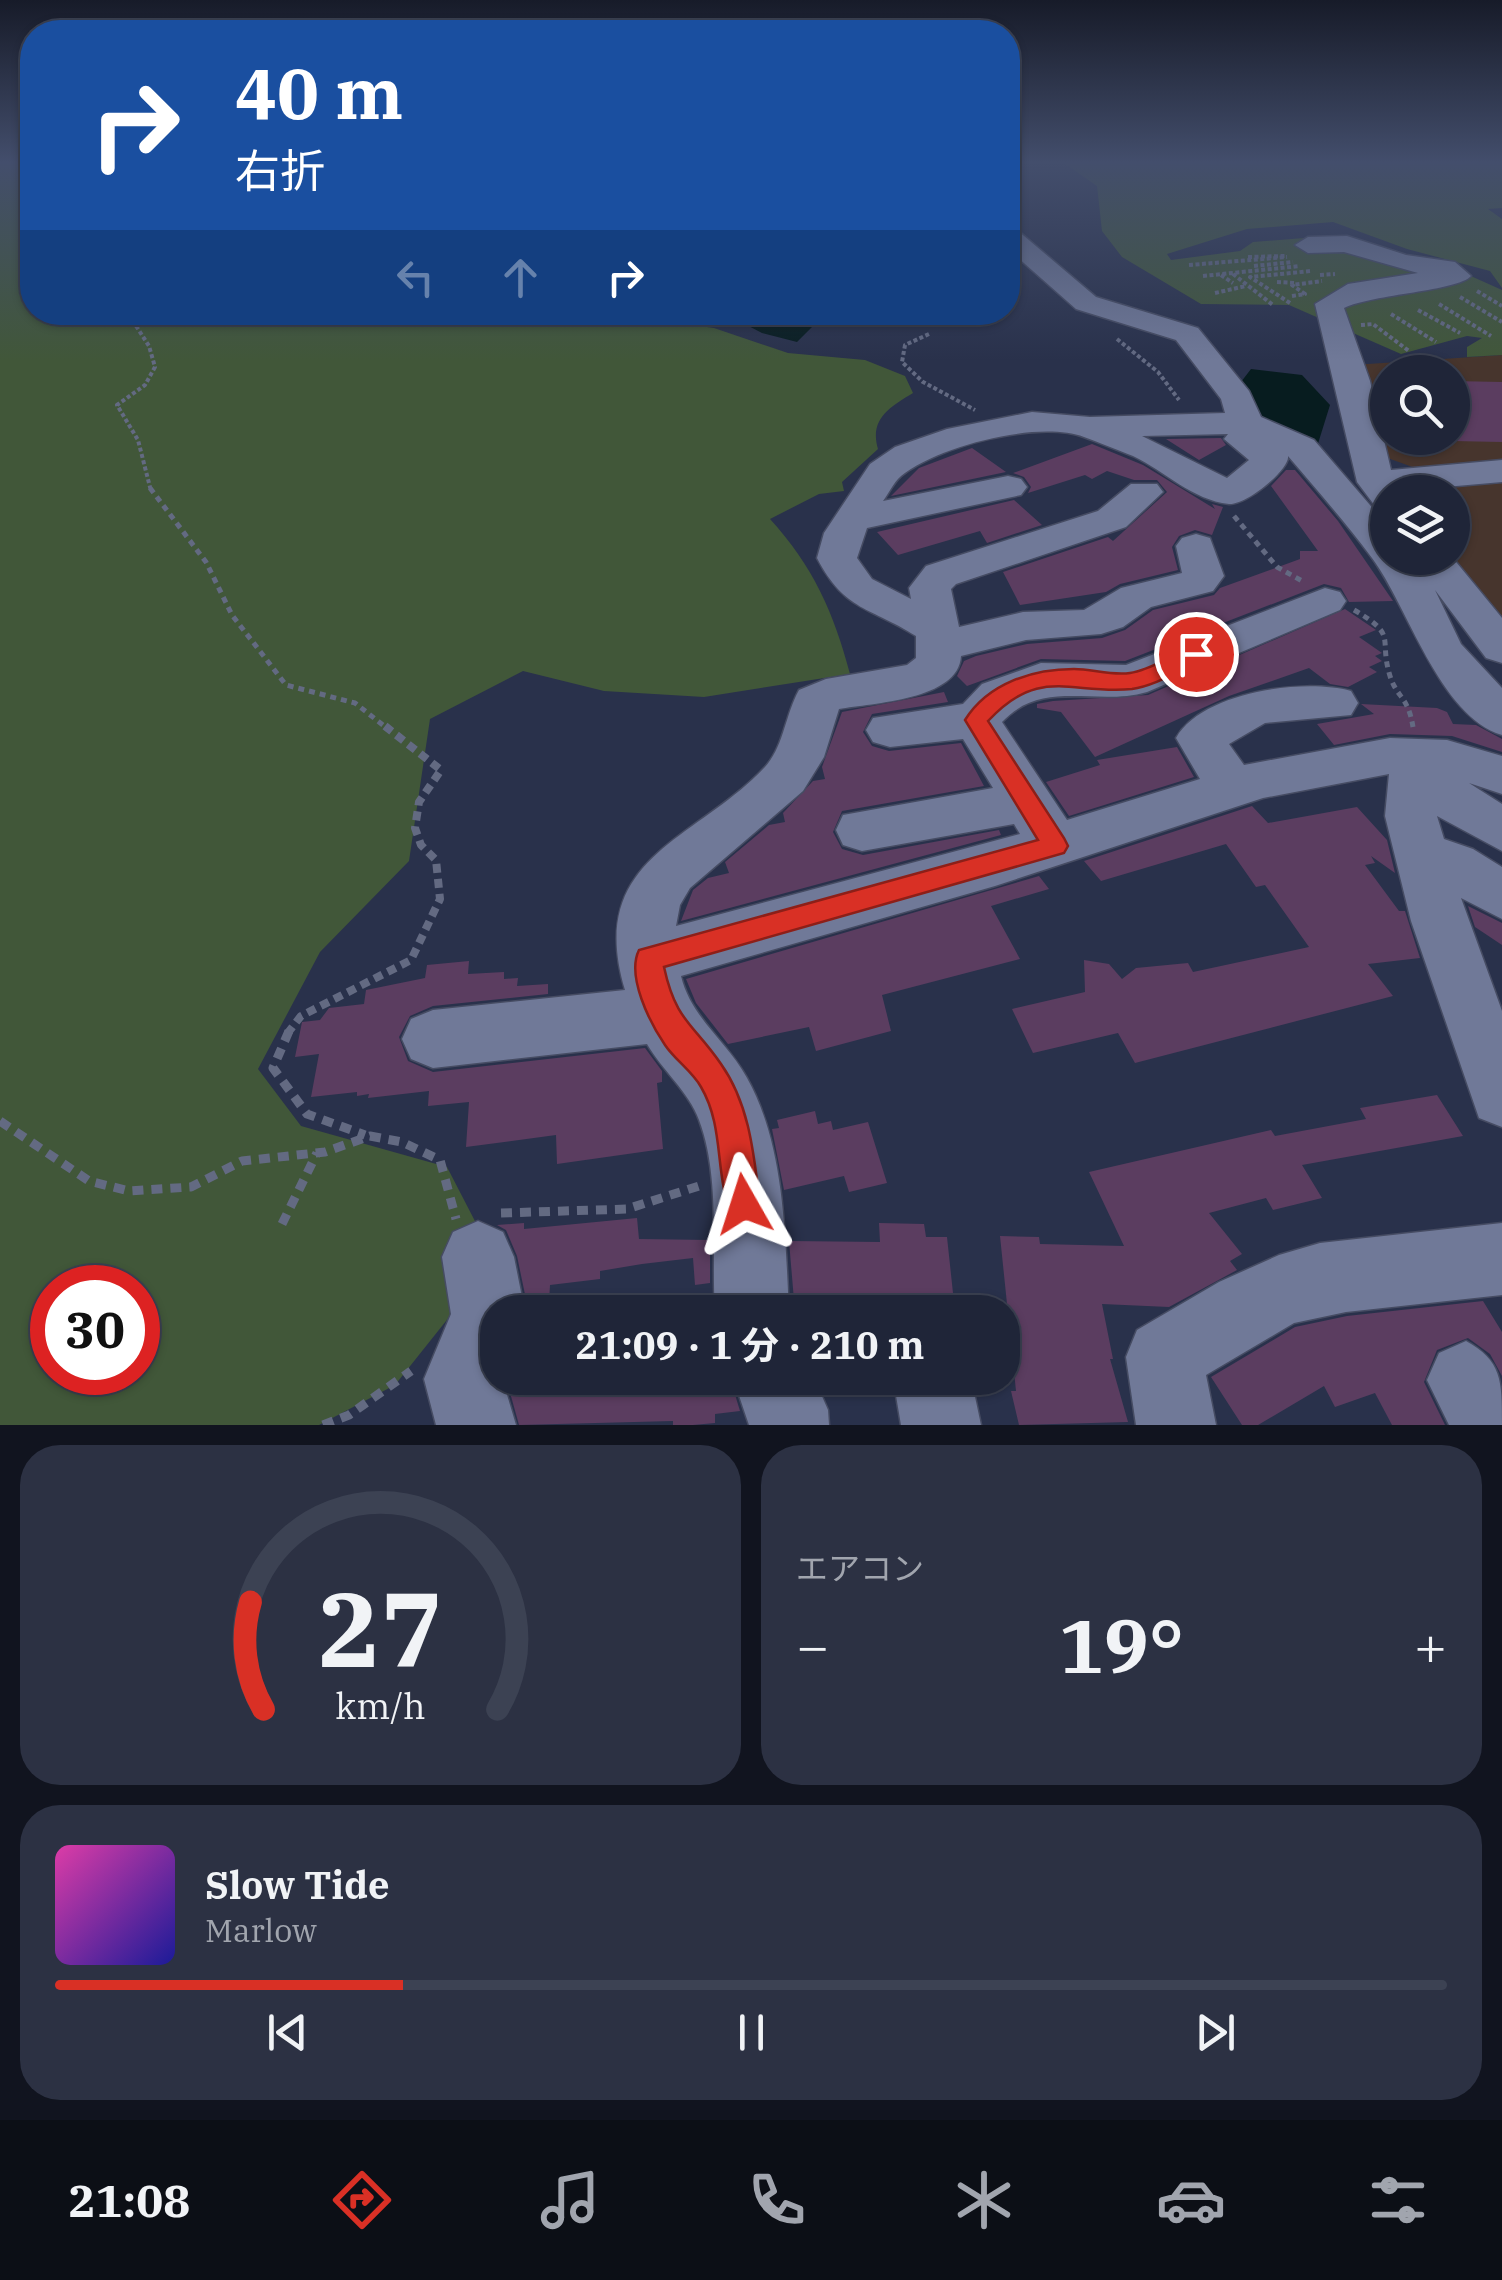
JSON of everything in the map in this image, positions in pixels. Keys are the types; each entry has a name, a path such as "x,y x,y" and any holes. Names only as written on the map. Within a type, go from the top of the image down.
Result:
{"street":[{"path":"1020,236 1086,303 1188,334 1237,398 1230,428"},
{"path":"1347,244 1402,262 1456,272 1430,281 1306,269 1347,244"},
{"path":"1306,269 1334,300 1328,310 1360,400 1368,466 1373,475"},
{"path":"1196,546 1203,576 1198,582 1136,598 1108,617 1086,624 1023,626 976,641 940,636 922,618 870,601 847,581 837,558 842,527 883,472 908,455 996,426 1032,422 1230,428 1300,448 1370,531"},
{"path":"1082,426 1146,448 1204,484 1232,492 1272,459 1230,428"},
{"path":"1470,476 1502,471"},
{"path":"842,527 1008,487"},
{"path":"750,1295 734,1126 711,1075 676,1036 656,987 648,920 659,888 677,864 739,822 784,780 807,746 816,702 826,695 920,680 939,663 940,636 930,588 940,575 1112,519 1144,492"},
{"path":"1404,575 1442,651 1502,718"},
{"path":"1445,575 1502,648"},
{"path":"890,730 976,720 999,696 1041,679 1076,676 1131,681 1325,601"},
{"path":"1470,607 1478,647 1502,691"},
{"path":"1232,788 1200,738 1256,707 1334,703"},
{"path":"976,720 1042,824"},
{"path":"862,830 1042,824 1390,756 1502,830"},
{"path":"1414,770 1447,758 1502,775"},
{"path":"1414,770 1411,816 1484,1009 1502,1096"},
{"path":"433,1039 656,987 1042,824"},
{"path":"1423,854 1454,865 1502,896"},
{"path":"467,1249 488,1314 463,1379 476,1425"},
{"path":"1176,1425 1164,1357 1292,1286 1368,1272 1464,1269 1502,1260"},
{"path":"781,1395 789,1410 789,1425"},
{"path":"935,1395 941,1425"}],"path":[{"path":"1248,257 1306,269"},
{"path":"1188,266 1306,269"},
{"path":"1205,274 1250,267 1306,269"},
{"path":"1205,274 1254,268"},
{"path":"1277,282 1306,269"},
{"path":"1282,288 1306,269"},
{"path":"1292,296 1305,294 1306,269"},
{"path":"1290,304 1250,277 1306,269"},
{"path":"1232,273 1273,305"},
{"path":"1205,274 1221,284"},
{"path":"1220,274 1233,283"},
{"path":"1491,336 1411,287 1430,281 1452,286 1444,288 1502,322"},
{"path":"1215,293 1246,286"},
{"path":"1241,292 1252,291"},
{"path":"1086,303 1078,305 1230,428"},
{"path":"1355,326 1372,324 1409,351"},
{"path":"135,325 149,346 155,367 145,386 117,405 142,451 152,496 206,562 232,615 286,685 356,703 440,770 418,802 415,828 421,845 436,860 440,899 411,960 301,1016 282,1040 273,1068 307,1114 364,1135 414,1145 440,1160 467,1249"},
{"path":"930,334 906,345 902,362 924,382 964,402 996,426"},
{"path":"0,1121 102,1188 160,1191 202,1183 220,1168 246,1160 317,1154 350,1145 364,1135"},
{"path":"282,1224 317,1154"}],"shaded area":[{"path":"747,325 814,325 797,342"},
{"path":"1502,355 1502,463 1418,469 1379,455 1470,455 1470,357"},
{"path":"1370,364 1370,447 1353,365"},
{"path":"1251,369 1302,375 1330,405 1316,450 1268,431 1241,382"},
{"path":"1502,479 1502,629 1459,575 1470,575 1470,483"}],"green space":[{"path":"0,228 20,228 20,325 693,325 714,328 788,353 865,360 905,376 913,393 879,422 878,449 842,482 844,491 819,494 770,519 798,554 820,591 850,674 704,697 604,691 523,671 430,719 409,861 320,952 258,1069 301,1126 447,1167 477,1225 450,1316 395,1385 319,1425 0,1425"},
{"path":"1102,228 1265,228 1247,229 1167,254 1171,260 1240,251 1253,242 1329,236 1444,264 1502,290 1502,355 1470,357 1467,347 1482,338 1467,336 1401,354 1289,305 1201,304 1122,257"},
{"path":"1348,228 1502,228 1502,288 1490,271 1407,249"}],"building":[{"path":"1470,381 1502,382 1502,442 1470,441"},
{"path":"1221,438 1226,445 1199,460 1166,439"},
{"path":"1092,444 1143,465 1215,509 1212,504 1223,507 1212,535 1195,530 1179,536 1172,547 1178,570 1120,584 1106,592 1020,605 1003,572 1108,537 1113,541 1167,492 1157,480 1134,480 1107,471 1092,479 1085,475 1028,493 1031,487 1024,477 1013,473"},
{"path":"972,448 1006,472 891,496 919,468"},
{"path":"1286,470 1295,470 1338,521 1370,568 1370,575 1375,575 1393,601 1349,602 1341,588 1324,584 1125,661 1041,659 967,686 957,676 964,661 976,656 1027,644 1102,638 1125,630 1153,610 1214,595 1220,588 1300,559 1300,551 1318,551 1271,486"},
{"path":"1014,500 1042,525 987,543 980,531 898,555 877,532"},
{"path":"1345,609 1376,630 1359,637 1382,653 1375,656 1382,661 1369,667 1377,672 1348,687 1330,684 1309,668 1229,696 1095,757 1061,712 1037,708 1037,704 1053,701 1148,695"},
{"path":"944,692 948,702 872,714 863,732 872,746 889,751 961,743 984,786 842,811 833,832 842,849 863,855 999,830 1001,835 681,921 693,890 708,878 729,873 725,862 769,825 785,822 783,813 813,781 825,779 822,767 842,712"},
{"path":"1361,704 1437,708 1447,712 1453,724 1476,725 1502,739 1502,752 1452,736 1390,734 1334,745 1317,724 1374,714"},
{"path":"1177,747 1194,777 1069,816 1046,782 1100,765 1097,760"},
{"path":"1252,806 1268,823 1357,807 1387,840 1395,873 1371,856 1375,863 1365,865 1399,911 1405,911 1420,958 1368,964 1393,996 1135,1063 1118,1033 1033,1053 1012,1009 1085,992 1084,960 1109,964 1122,979 1136,968 1188,963 1193,972 1309,947 1265,885 1256,887 1226,844 1101,881 1084,861"},
{"path":"1039,876 1049,889 991,906 1020,959 882,995 891,1031 816,1051 809,1027 728,1044 696,1003 686,979"},
{"path":"1468,906 1502,923 1502,945 1475,927"},
{"path":"469,961 468,974 504,972 504,979 518,978 517,986 548,984 548,994 433,1006 410,1016 399,1037 408,1061 433,1072 645,1048 662,1071 662,1082 657,1083 663,1149 557,1164 556,1135 466,1147 469,1102 428,1106 429,1091 368,1098 369,1094 357,1096 357,1092 311,1097 319,1054 295,1057 302,1022 320,1020 329,1008 364,1004 366,990 425,978 427,965"},
{"path":"1437,1095 1463,1136 1302,1165 1322,1198 1273,1210 1266,1198 1209,1213 1242,1254 1230,1261 1237,1270 1169,1307 1102,1304 1110,1359 1128,1422 1019,1425 1012,1395 1020,1395 1020,1295 1006,1295 1000,1236 1039,1237 1040,1244 1124,1246 1089,1172 1271,1130 1275,1136 1366,1119 1360,1108"},
{"path":"815,1111 818,1124 831,1121 833,1130 868,1122 887,1183 849,1192 844,1176 784,1190 772,1129 779,1128 777,1120"},
{"path":"637,1218 639,1239 710,1240 710,1283 695,1285 693,1258 600,1271 600,1279 550,1285 549,1295 525,1295 517,1256 506,1230 497,1225 524,1223 524,1229"},
{"path":"879,1223 924,1224 926,1237 947,1237 953,1293 794,1295 789,1241 880,1242"},
{"path":"1483,1301 1502,1332 1502,1376 1490,1354 1468,1338 1437,1350 1424,1382 1445,1425 1392,1425 1375,1393 1335,1407 1324,1386 1258,1425 1242,1425 1211,1377 1295,1327 1347,1316"},
{"path":"511,1395 735,1395 740,1411 715,1414 715,1423 693,1425 673,1425 673,1421 519,1425"}],"route":[{"path":"744,1204 734,1126 711,1075 676,1036 656,998 648,959 1055,846 976,720 999,696 1041,679 1076,676 1131,681 1196,654"}]}
